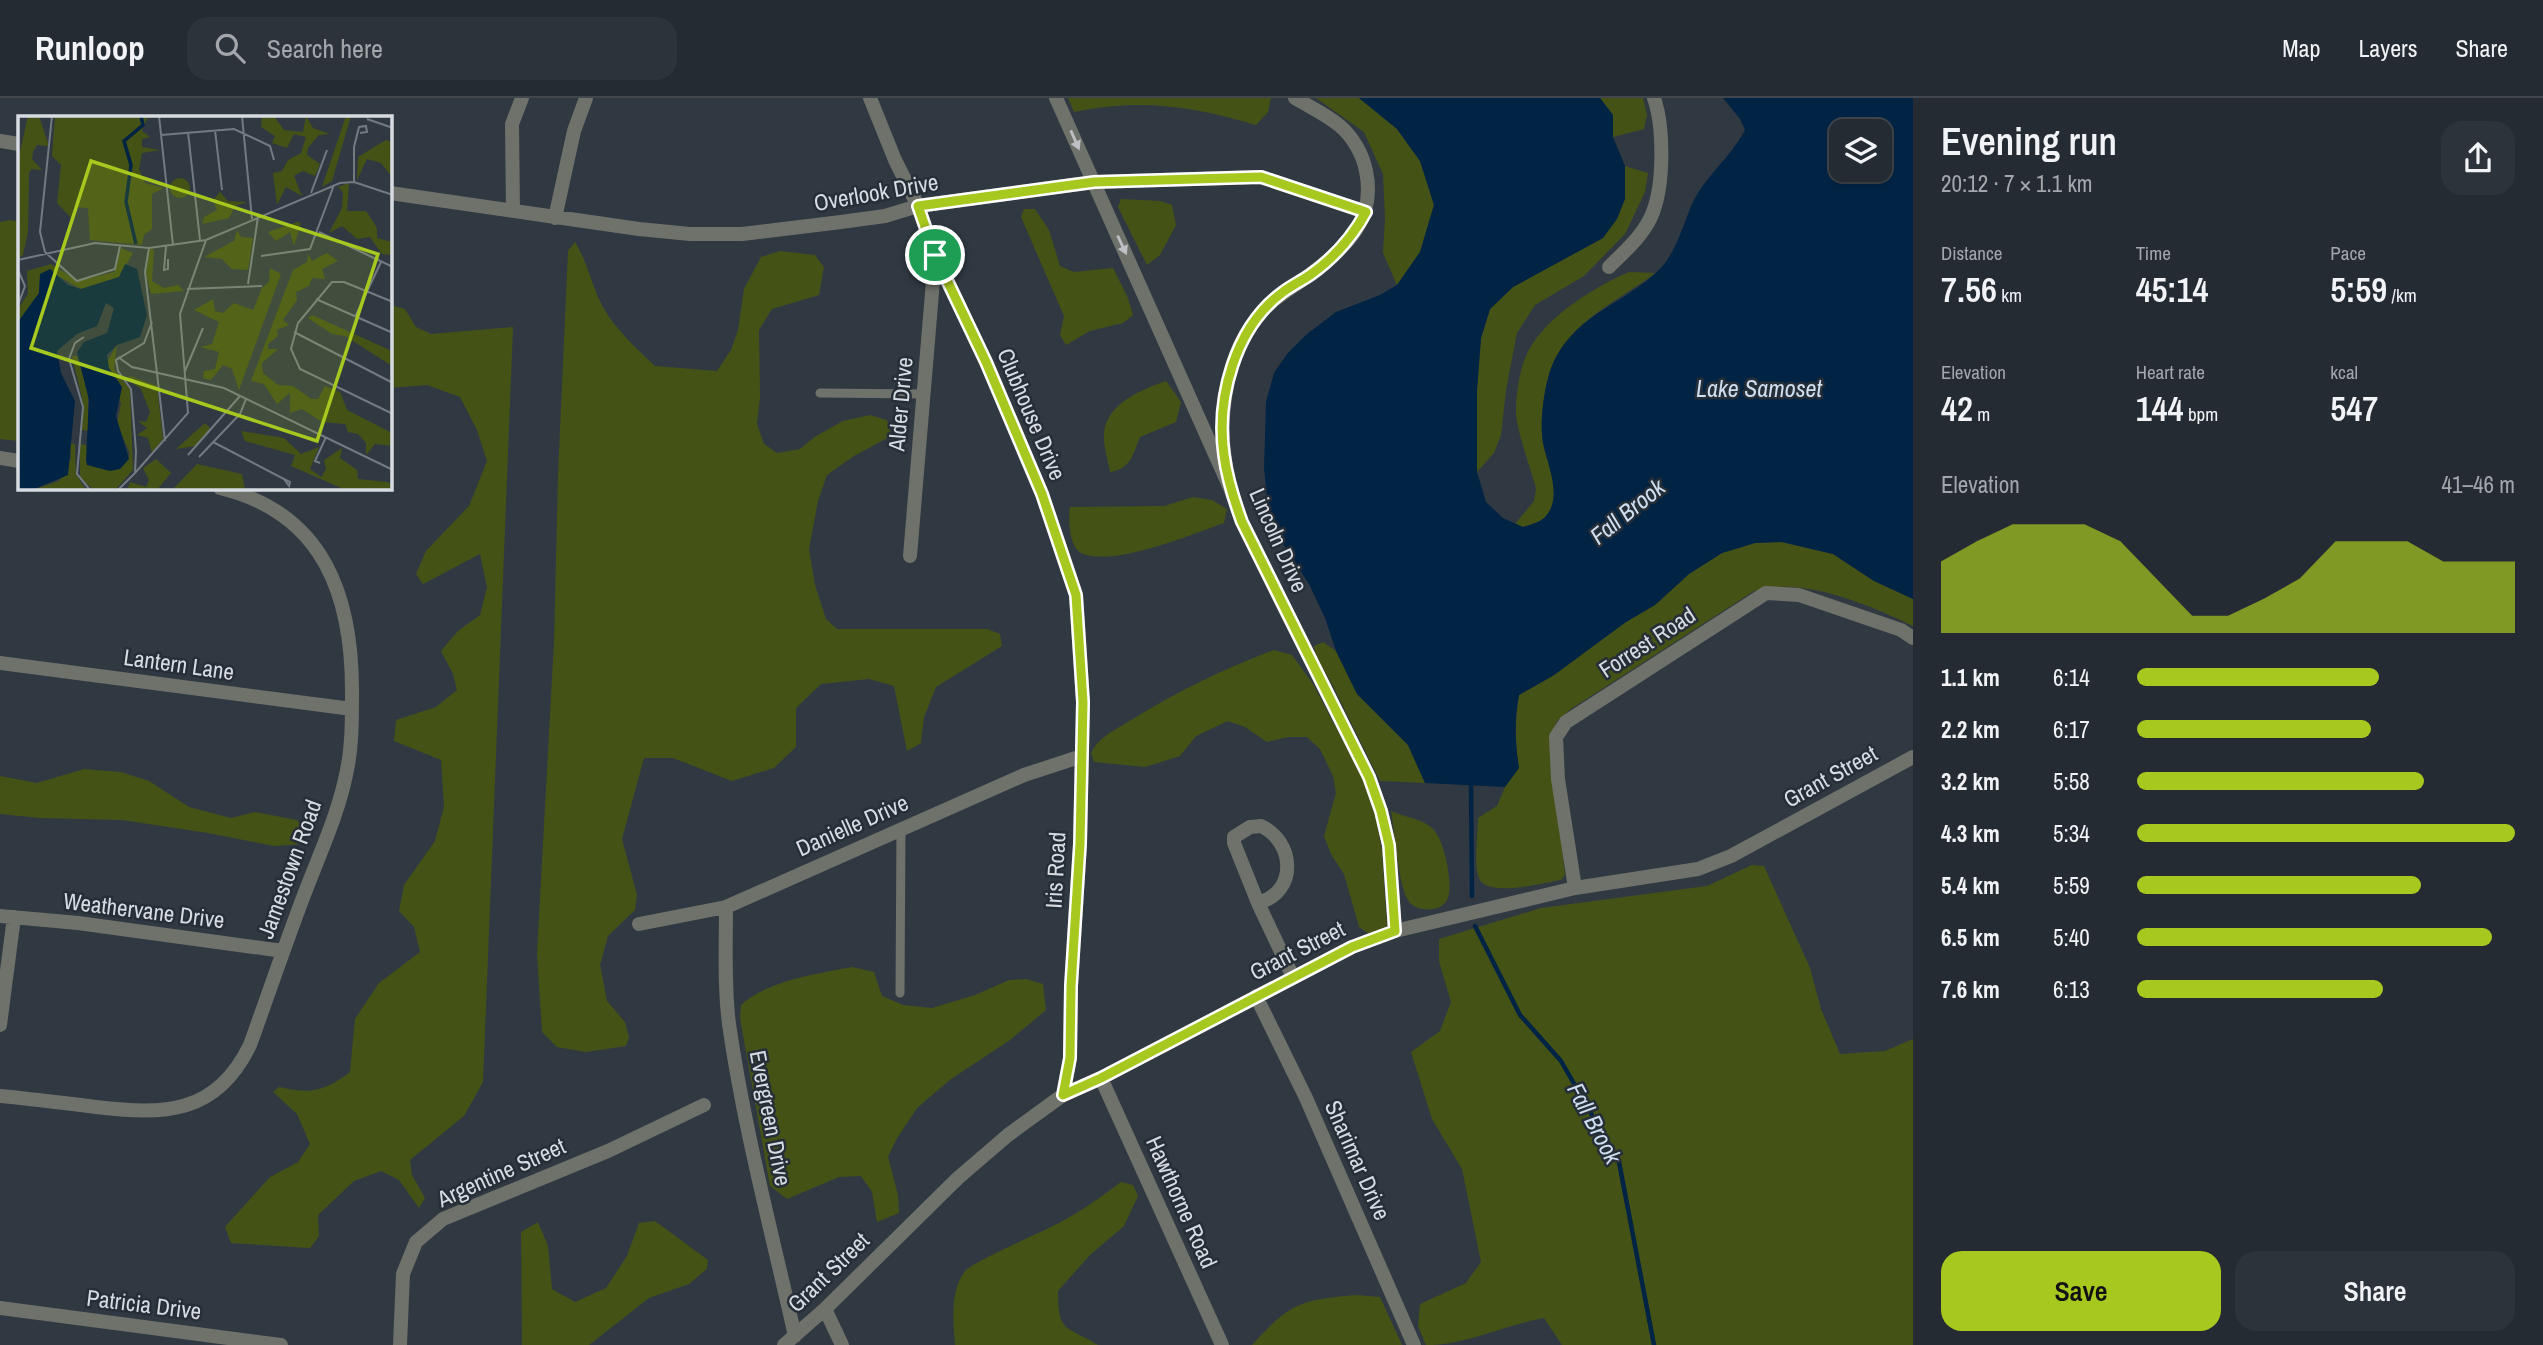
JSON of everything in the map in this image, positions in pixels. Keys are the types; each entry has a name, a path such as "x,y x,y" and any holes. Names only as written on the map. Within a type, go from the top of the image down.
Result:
{"street":[{"path":"513,211 512,124 522,98"},
{"path":"555,218 574,131 586,98"},
{"name":"Clubhouse Drive","path":"870,98 895,160 918,206 935,255 986,362 1046,505 1076,595 1079,647"},
{"name":"Lincoln Drive","path":"1056,98 1230,488 1242,522 1369,777 1389,845 1395,931"},
{"path":"1230,488 1223,453 1224,418 1228,383 1237,348 1256,318 1281,293 1311,274 1339,251 1366,212 1370,190 1363,156 1342,127 1295,98"},
{"path":"1609,267 1634,242 1653,212 1660,177 1661,142 1654,98"},
{"path":"0,141 18,144"},
{"name":"Overlook Drive","path":"392,193 666,232 734,234 885,216 918,206 1094,182 1261,177 1366,212"},
{"name":"Alder Drive","path":"910,556 935,255"},
{"path":"0,458 18,461"},
{"name":"Jamestown Road","path":"0,1096 150,1112 177,1109 205,1098 220,1088 242,1061 258,1024 338,804 349,758 352,671 349,635 341,602 331,574 318,552 286,517 245,494 228,490"},
{"name":"Forrest Road","path":"1575,888 1559,779 1556,737 1566,722 1766,593 1799,595 1901,630 1913,638"},
{"name":"Iris Road","path":"1063,1095 1070,1058 1071,986 1080,844 1083,702 1079,647"},
{"name":"Lantern Lane","path":"0,663 352,709"},
{"name":"Danielle Drive","path":"639,924 726,907 901,827 1024,775 1082,756"},
{"name":"Grant Street","path":"790,1340 958,1178 1008,1135 1063,1095 1101,1078 1352,947 1395,931 1575,888 1698,869 1731,856 1913,757"},
{"path":"1258,903 1269,900 1279,891 1287,874 1283,846 1278,836 1261,826 1250,827 1234,837 1234,843 1258,903 1293,977"},
{"name":"Evergreen Drive","path":"726,907 725,965 729,1023 790,1340"},
{"path":"0,1025 7,916"},
{"name":"Weathervane Drive","path":"7,916 283,951"},
{"name":"Sharimar Drive","path":"1256,996 1306,1098 1414,1345"},
{"name":"Hawthorne Road","path":"1101,1078 1222,1345"},
{"name":"Argentine Street","path":"400,1345 403,1274 416,1242 443,1219 608,1151 705,1105"},
{"name":"Patricia Drive","path":"0,1308 281,1345"},
{"path":"825,1309 842,1345"}],"lane":[{"path":"820,393 923,394"},
{"path":"900,993 901,827"}],"green space":[{"path":"1068,98 1271,98 1268,112 1256,125 1210,113 1166,106 1121,105 1074,112"},
{"path":"1316,98 1359,98 1397,129 1420,161 1434,205 1420,252 1397,285 1383,253 1383,174 1364,132"},
{"path":"1600,98 1643,98 1647,115 1644,129 1613,137 1613,115"},
{"path":"1625,166 1648,173 1645,192 1625,234 1584,276 1535,305 1517,333 1501,435 1494,453 1477,472 1477,390 1481,338 1490,309 1513,287 1603,238 1625,199"},
{"path":"1121,199 1160,201 1172,205 1176,225 1160,255 1147,265 1118,207"},
{"path":"1024,209 1035,209 1049,230 1060,266 1074,272 1113,268 1133,315 1123,323 1090,331 1066,345 1060,335 1064,316 1021,217"},
{"path":"0,222 18,222 18,441 0,439"},
{"path":"575,242 605,311 655,366 717,371 731,350 738,330 744,289 761,257 780,251 815,255 824,267 819,295 772,309 759,330 760,397 757,424 764,444 777,453 800,449 816,436 843,421 870,415 887,420 891,436 854,456 827,475 818,501 809,549 815,585 826,619 837,629 987,629 1000,634 1002,646 936,687 924,717 921,743 907,751 894,686 869,679 821,684 796,708 796,747 774,768 732,781 673,758 644,758 622,839 637,895 635,910 608,936 600,965 607,1001 625,1022 629,1037 626,1046 586,1052 557,1047 542,1032 537,953 554,642 568,251"},
{"path":"1629,272 1655,273 1587,321 1564,345 1551,367 1542,423 1543,443 1553,482 1553,502 1543,519 1523,527 1515,524 1534,501 1536,488 1516,417 1517,392 1524,361 1541,332 1554,319 1583,297"},
{"path":"392,306 405,309 416,327 431,334 513,327 483,1082 464,1116 410,1160 412,1175 425,1198 419,1208 399,1180 381,1171 354,1181 318,1215 319,1236 310,1248 231,1243 225,1227 270,1177 298,1162 310,1144 297,1114 273,1092 279,1087 316,1090 332,1084 350,1072 355,1019 379,983 420,952 414,927 399,911 404,885 435,841 444,807 441,760 394,741 396,720 436,707 457,690 453,674 441,651 458,631 480,615 487,587 480,554 423,584 416,574 426,551 469,506 487,461 477,430 460,397 427,385 392,388"},
{"path":"1166,381 1181,402 1176,422 1140,437 1127,464 1110,472 1104,433 1111,413 1136,393"},
{"path":"1193,497 1212,500 1227,509 1224,523 1152,548 1112,556 1081,553 1074,545 1069,525 1070,507 1164,506"},
{"path":"1781,542 1833,554 1874,581 1913,599 1913,626 1856,602 1814,590 1773,587 1754,591 1571,709 1557,721 1550,739 1565,875 1561,880 1530,886 1495,888 1480,880 1476,859 1478,818 1497,806 1505,787 1519,768 1516,731 1519,695 1554,675 1626,622 1655,605 1689,574 1722,553 1755,543"},
{"path":"1323,642 1336,651 1357,694 1408,745 1425,783 1380,781 1315,654 1314,646"},
{"path":"1274,650 1292,655 1313,684 1362,777 1376,816 1382,852 1387,926 1369,934 1359,927 1344,874 1331,854 1324,836 1336,793 1333,776 1320,749 1307,737 1288,737 1267,742 1245,727 1228,721 1196,736 1180,756 1145,767 1094,762 1091,753 1094,748 1112,732 1199,682"},
{"path":"84,769 121,772 149,781 189,807 231,818 255,812 297,820 305,831 302,844 274,846 122,820 0,814 0,776 37,783"},
{"path":"1391,811 1427,824 1440,840 1446,860 1449,890 1445,903 1435,909 1416,907 1408,900 1399,870"},
{"path":"1752,865 1764,866 1810,968 1821,1009 1840,1054 1885,1051 1913,1039 1913,1345 1562,1345 1544,1318 1456,1342 1426,1345 1418,1326 1420,1304 1466,1283 1481,1262 1462,1169 1432,1119 1411,1052 1440,1031 1451,1002 1439,961 1439,939 1541,908 1707,886"},
{"path":"852,967 874,972 882,996 903,1005 932,1008 975,995 1009,980 1026,979 1043,984 1046,1010 1010,1040 951,1079 917,1108 888,1157 898,1195 899,1213 877,1222 872,1192 861,1176 839,1177 787,1199 770,1186 740,1018 741,1005 765,990 793,979"},
{"path":"1121,1182 1133,1185 1138,1196 1124,1226 1090,1255 1058,1291 1062,1322 1098,1345 955,1345 955,1297 965,1271 993,1254 1066,1219"},
{"path":"655,1221 708,1260 707,1269 689,1284 649,1298 589,1345 522,1345 521,1232 538,1222 548,1246 552,1289 575,1302 606,1288 627,1256 639,1223"},
{"path":"1356,1295 1380,1297 1402,1345 1252,1345 1276,1320 1297,1306 1321,1299"}],"water":[{"name":"Lake Samoset","path":"1359,98 1600,98 1613,115 1613,137 1625,166 1625,199 1617,219 1603,238 1513,287 1490,309 1481,338 1477,390 1477,472 1486,502 1503,518 1523,527 1543,519 1553,502 1553,482 1543,443 1542,423 1551,367 1565,343 1589,319 1646,281 1665,263 1698,194 1745,130 1740,119 1723,98 1913,98 1913,599 1874,581 1833,554 1782,542 1755,543 1722,553 1689,574 1655,605 1626,622 1554,675 1519,695 1516,731 1519,768 1505,787 1425,783 1408,745 1357,694 1309,584 1274,526 1267,498 1264,468 1266,402 1274,373 1287,354 1307,334 1336,312 1380,295 1397,285 1420,252 1434,205 1420,161 1397,129"}],"waterway":[{"name":"Fall Brook","path":"1471,781 1472,896"},
{"name":"Fall Brook","path":"1475,926 1520,1015 1561,1061 1619,1162 1654,1345"}],"route":[{"path":"1261,177 1366,212 1339,251 1311,274 1281,293 1256,318 1237,348 1228,383 1223,453 1230,488 1242,522 1369,777 1389,845 1395,931 1352,947 1101,1078 1063,1095 1070,1058 1071,986 1080,844 1083,702 1076,595 1042,494 986,362 935,255 918,206 1094,182 1261,177"}]}
